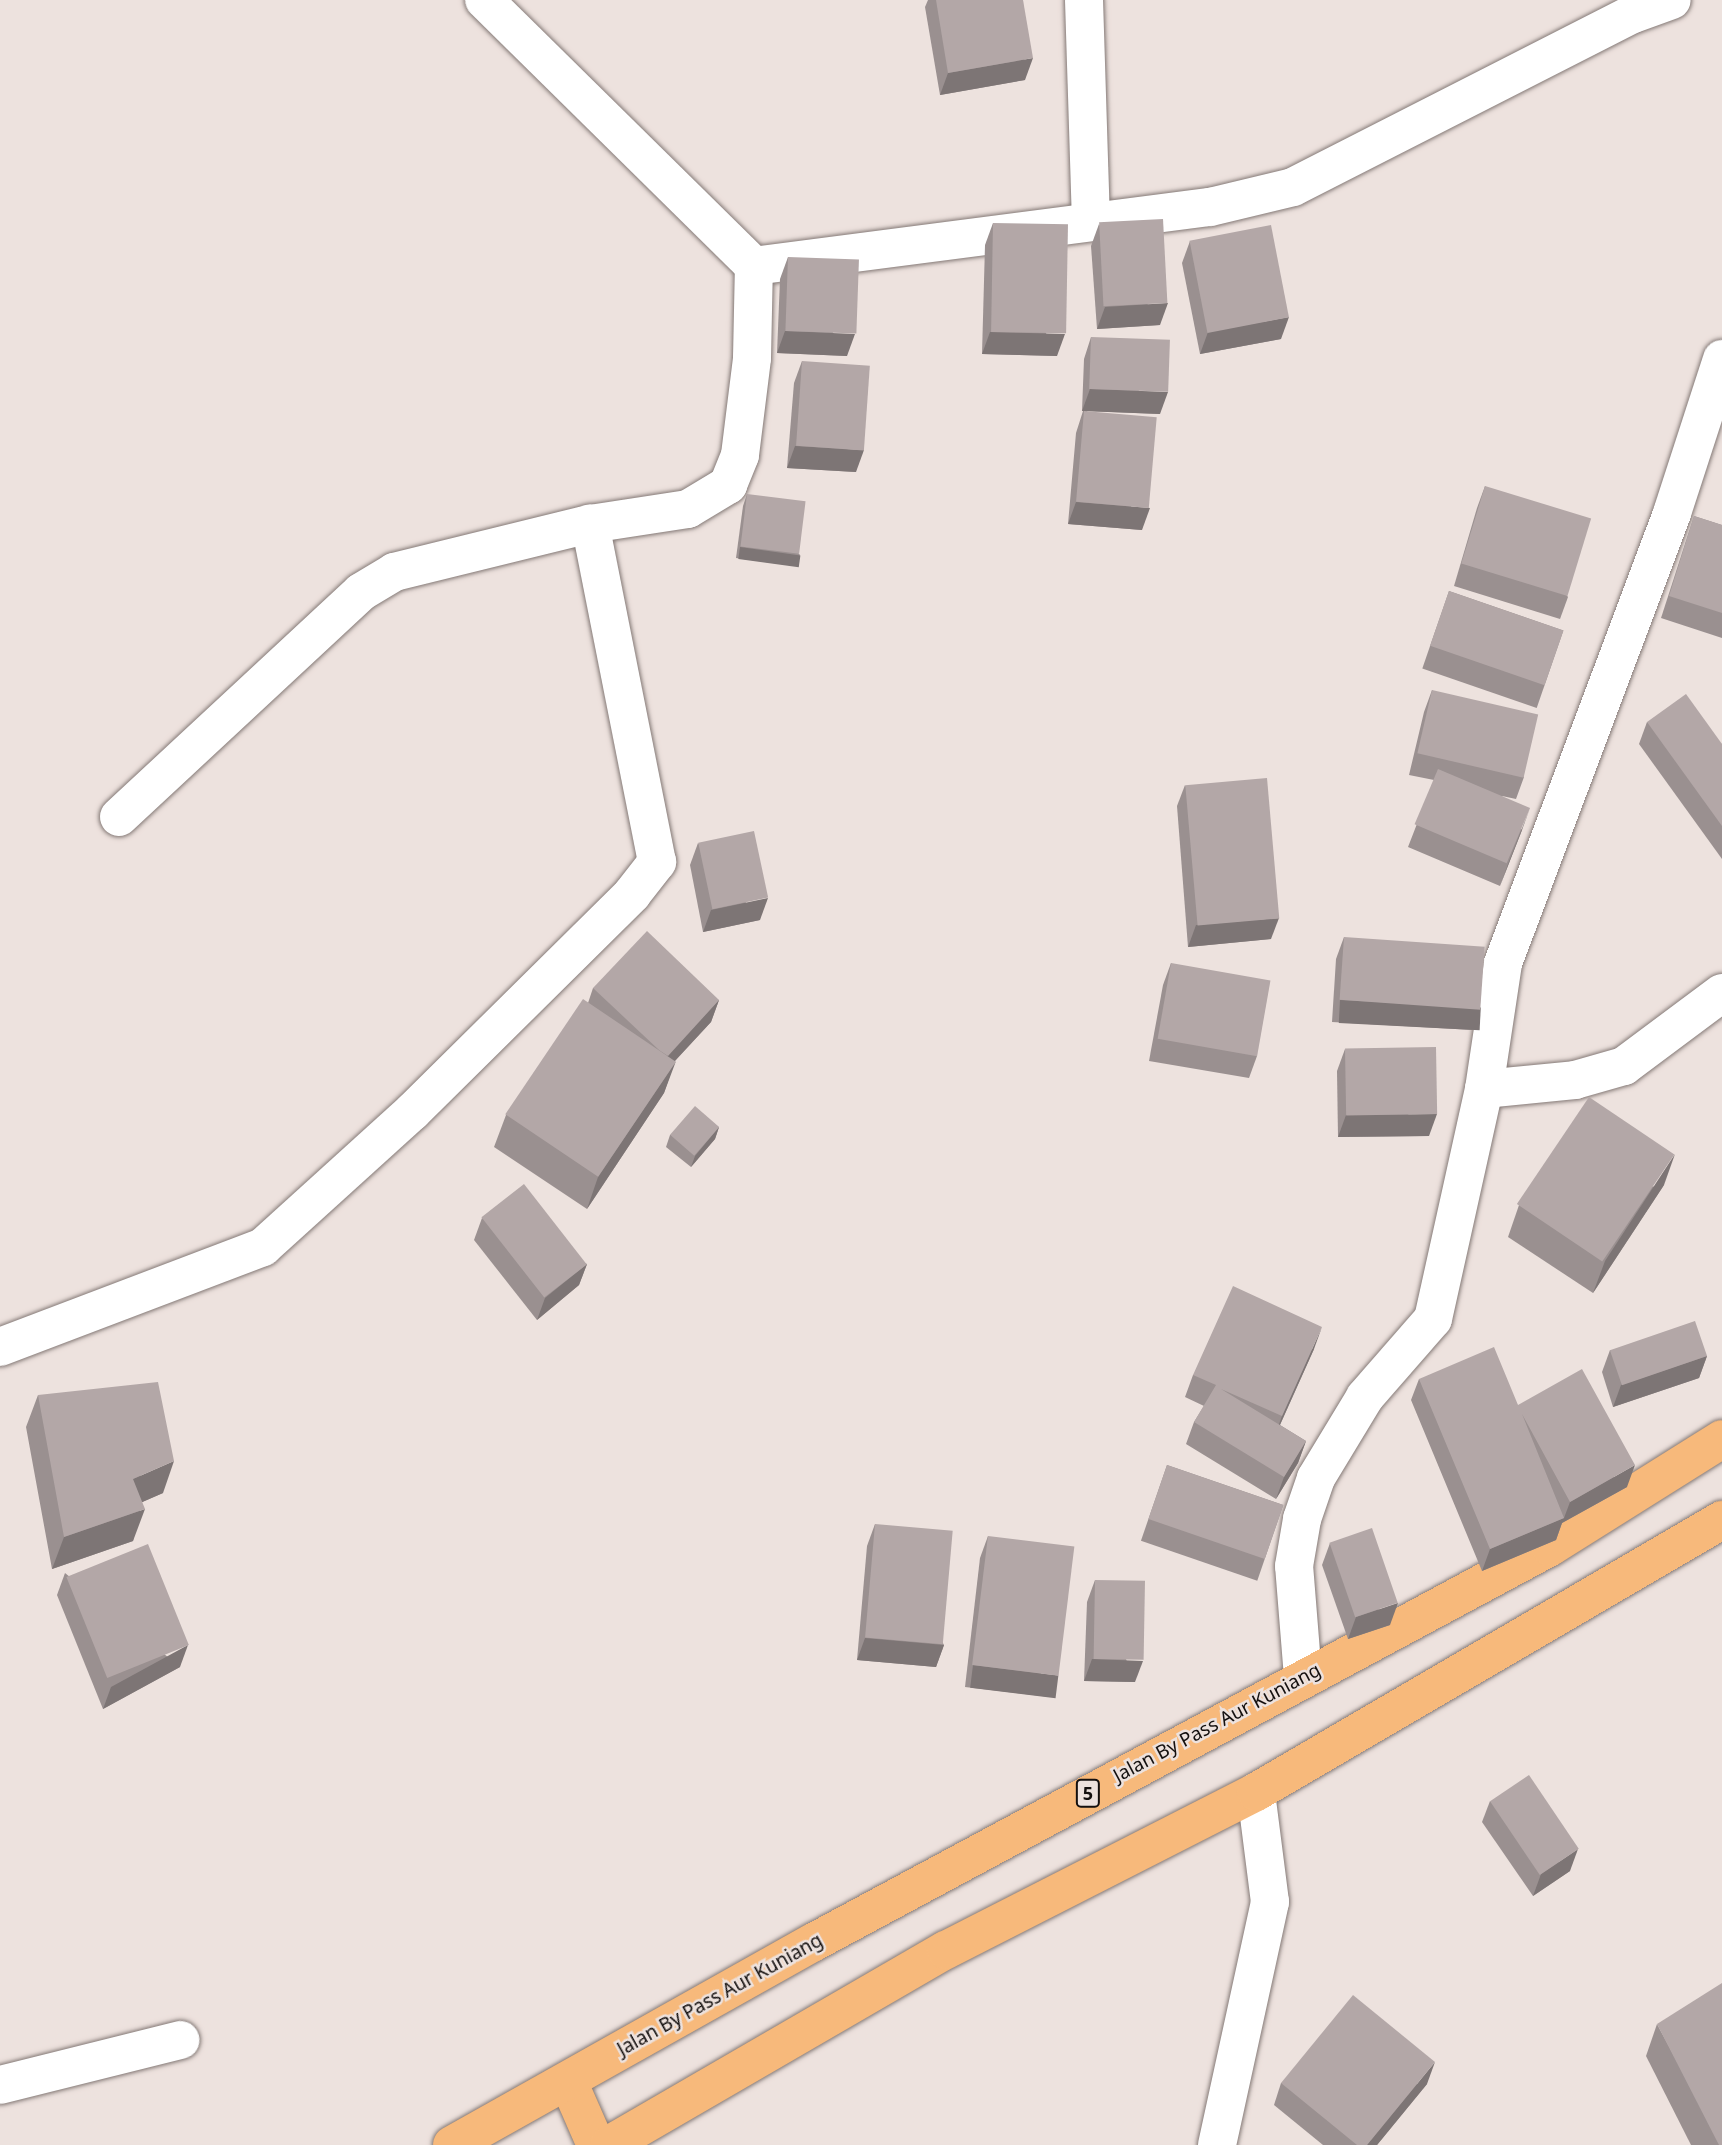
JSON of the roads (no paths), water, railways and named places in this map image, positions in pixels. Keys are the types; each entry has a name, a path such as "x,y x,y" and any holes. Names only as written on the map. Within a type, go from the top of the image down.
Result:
{"highway":[{"name":"Jalan By Pass Aur Kuniang","path":"452,2145 1303,1676 1550,1547 1722,1439"},
{"path":"610,2145 946,1950 1256,1792 1722,1520"},
{"path":"568,2081 596,2145"}],"street":[{"path":"119,817 361,592 394,572 590,524 688,509 728,485 740,455 752,358 754,266 484,0"},
{"path":"1084,0 1091,218"},
{"path":"754,266 977,239 1091,218 1210,207 1293,187 1633,14 1672,0"},
{"path":"1303,1676 1294,1566 1302,1519 1316,1478 1365,1397 1433,1320 1484,1089 1503,963 1668,526 1722,359"},
{"path":"0,1347 263,1247 412,1112 657,862 590,524"},
{"path":"1484,1089 1575,1080 1624,1066 1722,993"},
{"path":"1224,2138 1270,1902 1256,1792"},
{"path":"0,2085 180,2040"}]}
